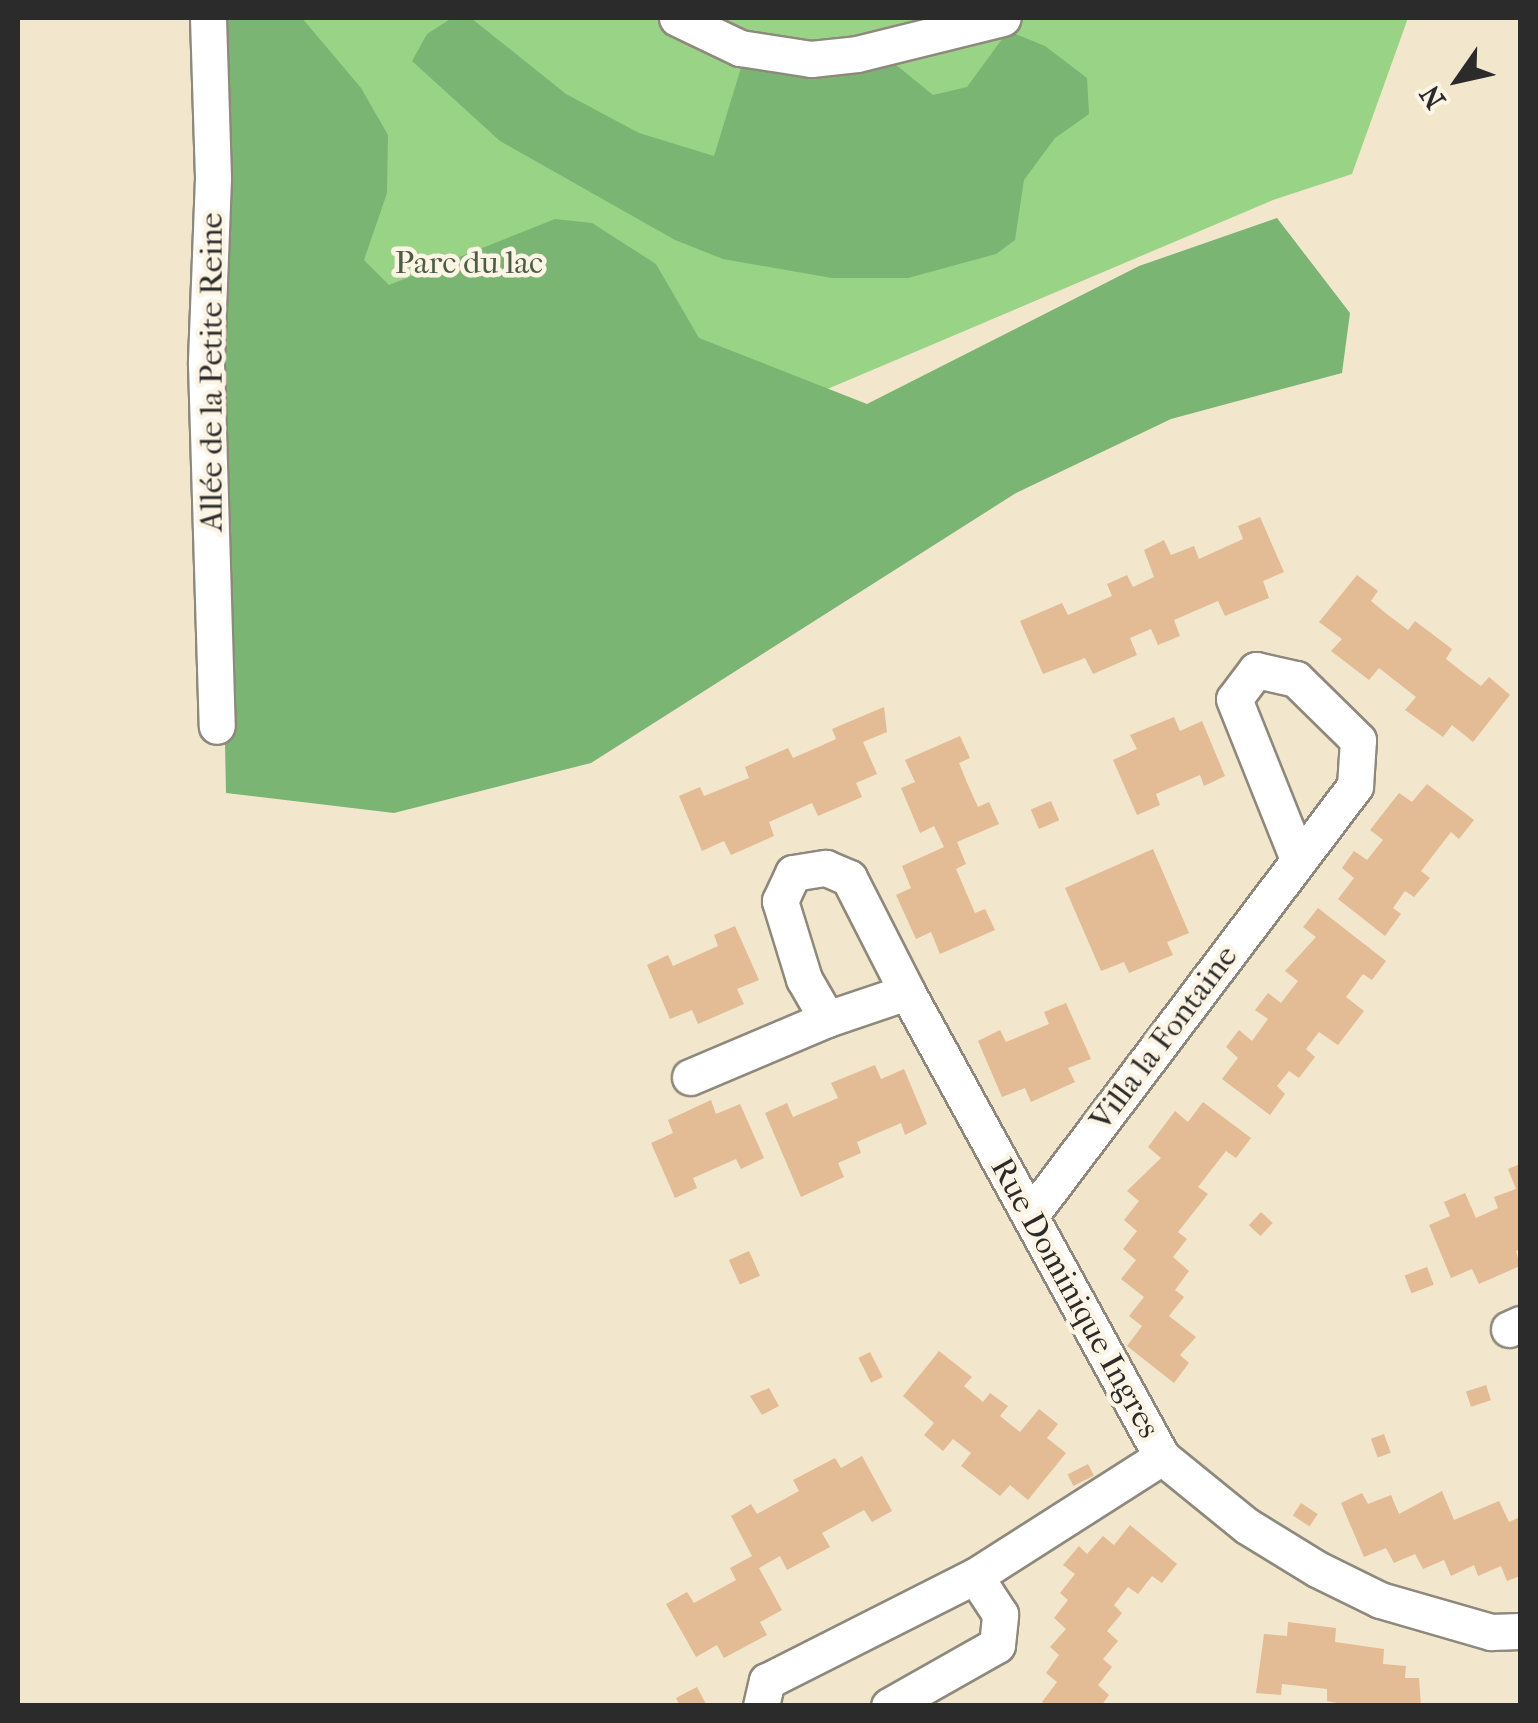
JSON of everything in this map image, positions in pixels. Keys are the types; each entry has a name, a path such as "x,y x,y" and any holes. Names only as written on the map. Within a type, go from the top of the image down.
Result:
{"street":[{"name":"Allée de la Petite Reine","path":"208,18 213,178 206,364 217,726"},
{"path":"677,18 740,48 811,59 856,54 1003,18"},
{"name":"Villa la Fontaine","path":"1030,1216 1355,786 1358,740 1296,679 1256,670 1234,699 1298,859"},
{"name":"Rue Dominique Ingres","path":"827,1019 804,979 780,901 792,873 826,868 849,878 907,992 1162,1457 1248,1526 1316,1569 1380,1600 1491,1632 1520,1632"},
{"path":"690,1078 827,1019 907,992"},
{"path":"761,1706 767,1682 975,1576 1162,1457"},
{"path":"889,1706 998,1645 1000,1614 975,1576"}],"green space":[{"path":"192,18 302,18 361,88 388,135 387,193 364,260 389,285 555,219 592,223 656,264 699,338 867,404 1139,266 1277,218 1350,313 1342,373 1171,419 1016,493 591,763 394,813 226,793 221,546"},
{"name":"Parc du lac","path":"217,18 1408,18 1352,174 1273,200 620,477 339,557"},
{"path":"452,18 471,18 566,94 639,133 714,156 744,58 770,67 844,73 895,64 933,95 967,87 1008,31 1045,46 1087,78 1089,114 1055,138 1024,180 1015,240 996,254 908,278 832,278 723,259 675,240 500,141 412,61 427,34"}],"building":[{"path":"1260,517 1284,572 1263,581 1269,598 1225,616 1218,601 1174,620 1180,636 1158,645 1151,629 1130,638 1137,655 1093,674 1085,658 1043,674 1020,621 1062,603 1068,615 1112,596 1107,584 1127,575 1133,587 1154,577 1144,550 1164,540 1171,555 1194,546 1199,559 1243,539 1238,526"},
{"path":"1357,575 1378,591 1371,601 1388,615 1408,630 1415,621 1452,649 1446,659 1465,674 1481,686 1489,677 1510,695 1473,742 1452,725 1443,737 1405,710 1416,697 1379,668 1369,680 1331,651 1342,639 1319,622"},
{"path":"884,707 887,732 863,742 877,774 856,783 862,797 818,816 812,803 769,822 774,836 731,855 724,841 702,851 679,796 700,787 704,796 749,778 745,767 788,748 793,758 836,739 832,729"},
{"path":"1174,717 1180,731 1202,721 1225,776 1204,786 1200,775 1156,794 1160,805 1137,815 1113,760 1137,749 1130,735"},
{"path":"960,736 970,758 959,763 968,785 978,807 989,802 999,824 957,842 966,864 956,869 975,913 985,909 995,930 940,954 931,932 916,939 896,895 911,888 902,866 944,847 934,826 920,833 901,788 915,782 905,760"},
{"path":"1427,784 1474,820 1459,839 1451,832 1421,871 1430,878 1414,897 1405,891 1393,908 1401,914 1385,936 1338,899 1354,878 1342,868 1354,851 1367,860 1383,840 1370,830 1399,793 1412,802"},
{"path":"1051,801 1059,820 1039,829 1031,810"},
{"path":"1153,849 1189,933 1167,942 1173,955 1129,973 1124,962 1101,971 1065,888"},
{"path":"1318,908 1386,961 1372,980 1363,974 1346,997 1364,1011 1338,1045 1319,1032 1306,1049 1315,1057 1299,1078 1289,1071 1277,1086 1285,1094 1270,1115 1222,1079 1238,1058 1226,1047 1239,1030 1252,1041 1268,1019 1255,1010 1268,993 1281,1003 1298,981 1285,971 1316,937 1303,927"},
{"path":"735,926 759,980 737,989 744,1004 698,1024 692,1010 670,1019 647,965 668,955 673,966 718,946 714,935"},
{"path":"1066,1003 1091,1059 1068,1068 1075,1082 1031,1102 1025,1088 1002,1097 978,1041 1000,1030 1006,1042 1049,1024 1044,1012"},
{"path":"875,1065 881,1079 904,1069 927,1124 905,1135 901,1123 857,1142 861,1153 838,1163 844,1177 801,1197 765,1113 787,1103 793,1117 838,1098 831,1083"},
{"path":"711,1100 716,1114 740,1104 764,1158 741,1169 736,1159 693,1178 697,1188 675,1198 651,1143 673,1133 668,1120"},
{"path":"1203,1102 1251,1138 1236,1158 1226,1151 1198,1187 1208,1194 1178,1232 1187,1239 1173,1257 1189,1271 1175,1290 1184,1297 1169,1316 1196,1337 1180,1355 1189,1363 1174,1383 1127,1346 1142,1326 1129,1316 1144,1297 1121,1279 1136,1260 1123,1249 1137,1231 1124,1220 1139,1201 1127,1191 1161,1158 1148,1147 1175,1111 1188,1122"},
{"path":"1520,1164 1520,1249 1516,1251 1520,1266 1479,1284 1472,1269 1451,1278 1429,1225 1450,1216 1444,1202 1465,1193 1476,1218 1498,1208 1494,1197 1516,1189 1508,1169"},
{"path":"1261,1212 1273,1223 1260,1236 1249,1225"},
{"path":"749,1251 760,1276 740,1285 729,1260"},
{"path":"1427,1267 1434,1285 1411,1293 1405,1276"},
{"path":"939,1351 972,1377 964,1386 983,1402 990,1393 1008,1406 1000,1416 1020,1432 1039,1409 1058,1424 1047,1438 1066,1453 1028,1500 1010,1485 1000,1496 961,1466 971,1453 953,1439 943,1451 924,1435 934,1423 903,1396"},
{"path":"870,1352 883,1377 871,1383 858,1358"},
{"path":"1486,1385 1491,1400 1471,1407 1466,1391"},
{"path":"769,1388 779,1406 762,1415 750,1396"},
{"path":"1384,1434 1391,1453 1378,1458 1371,1439"},
{"path":"862,1456 892,1511 872,1522 864,1510 822,1533 830,1547 787,1570 780,1556 759,1568 782,1610 760,1622 767,1635 724,1658 717,1645 696,1657 666,1604 687,1592 694,1603 736,1580 730,1568 752,1556 731,1516 751,1504 757,1514 799,1491 793,1480 835,1458 841,1468"},
{"path":"1088,1464 1094,1476 1073,1486 1068,1474"},
{"path":"1442,1491 1454,1520 1499,1501 1509,1522 1520,1517 1520,1576 1507,1581 1501,1566 1478,1576 1474,1565 1451,1576 1444,1560 1423,1569 1415,1554 1394,1563 1386,1548 1364,1557 1341,1503 1362,1493 1368,1504 1391,1495 1399,1514"},
{"path":"1301,1503 1318,1514 1310,1526 1293,1516"},
{"path":"1130,1525 1177,1564 1162,1583 1152,1576 1138,1594 1128,1587 1114,1605 1122,1613 1107,1631 1118,1641 1103,1659 1112,1667 1098,1685 1109,1695 1101,1706 1046,1706 1042,1702 1057,1682 1046,1673 1059,1655 1050,1647 1066,1629 1054,1618 1068,1600 1060,1593 1075,1574 1063,1565 1079,1546 1087,1554 1103,1536 1114,1545"},
{"path":"1288,1622 1336,1628 1335,1642 1384,1649 1383,1664 1406,1666 1405,1678 1419,1678 1421,1706 1352,1706 1327,1701 1327,1689 1282,1684 1281,1695 1256,1693 1264,1634 1287,1636"},
{"path":"697,1687 707,1706 680,1706 676,1698"}]}
